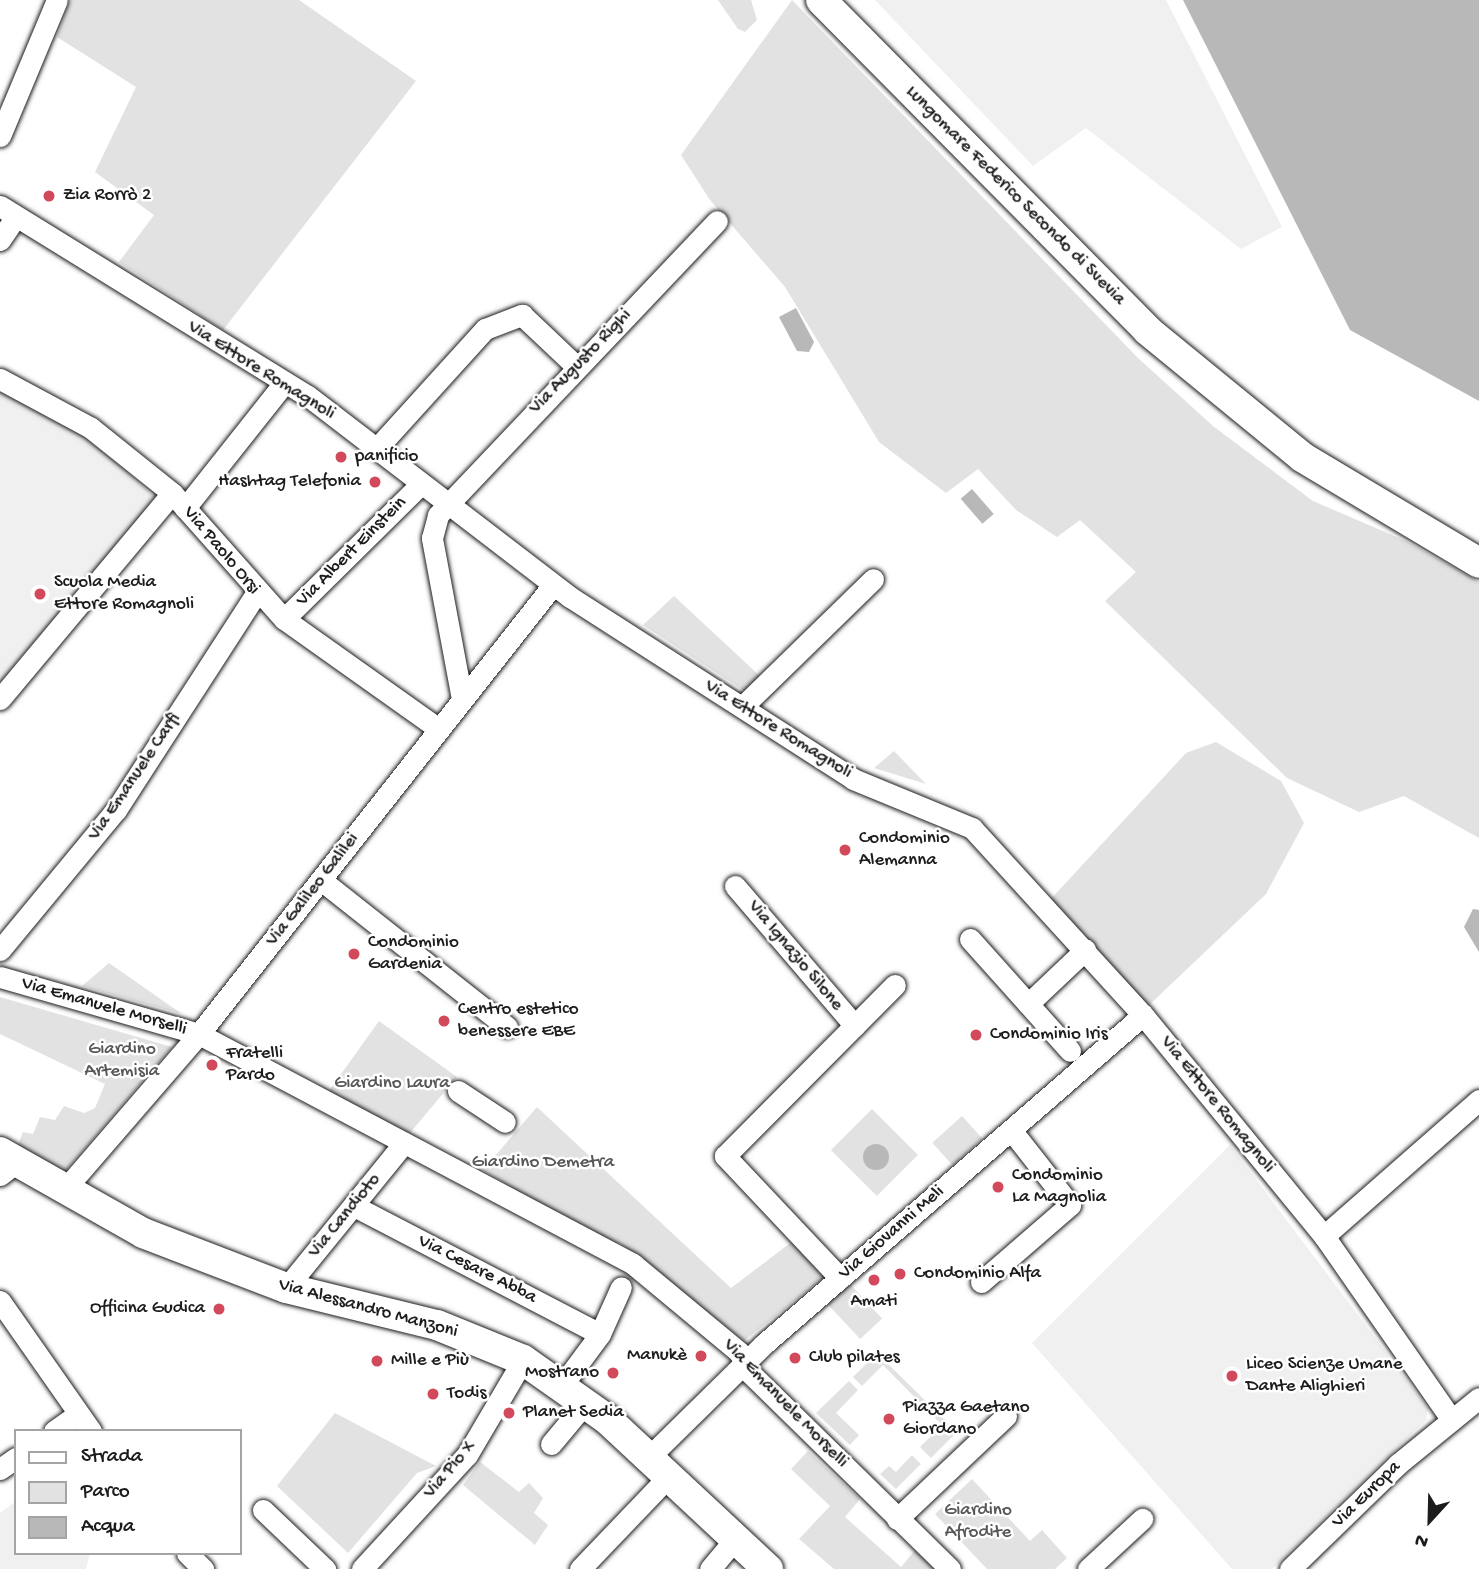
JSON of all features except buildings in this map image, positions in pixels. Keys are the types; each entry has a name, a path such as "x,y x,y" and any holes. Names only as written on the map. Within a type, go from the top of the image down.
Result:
{"street":[{"path":"0,136 57,0"},
{"name":"Lungomare Federico Secondo di Svevia","path":"821,0 1147,330 1302,457 1479,563"},
{"name":"Lungomare Federico Secondo di Svevia","path":"844,0 1216,384"},
{"path":"0,240 8,212"},
{"name":"Via Ettore Romagnoli","path":"8,212 284,383 377,448 420,485 553,585 853,779 972,828 1143,1015 1324,1236 1452,1420"},
{"name":"Via Augusto Righi","path":"446,504 717,221"},
{"path":"377,448 485,329 522,315 576,366"},
{"name":"Via Paolo Orsi","path":"0,379 91,428 179,500 256,594 284,619 439,729"},
{"path":"0,699 284,383"},
{"name":"Via Albert Einstein","path":"284,619 420,485"},
{"path":"446,504 432,538 461,699"},
{"path":"742,707 873,579"},
{"name":"Via Galileo Galilei","path":"65,1189 199,1034 553,585"},
{"name":"Via Emanuele Carfì","path":"0,950 116,810 256,594"},
{"path":"321,880 507,1027"},
{"name":"Via Ignazio Silone","path":"735,886 855,1026"},
{"path":"970,939 1070,1051"},
{"path":"1028,1004 1085,950"},
{"name":"Via Emanuele Morselli","path":"0,977 199,1034 633,1264 745,1363 897,1519 950,1569"},
{"name":"Via Ignazio Silone","path":"840,1278 725,1156 895,985"},
{"name":"Via Giovanni Meli","path":"580,1569 658,1467 745,1363 1143,1015"},
{"path":"458,1091 505,1122"},
{"path":"1324,1236 1479,1100"},
{"path":"981,1282 1070,1205 1011,1130"},
{"name":"Via Candioto","path":"286,1288 404,1143"},
{"name":"Via Alessandro Manzoni","path":"6,1163 65,1189 134,1230 286,1288 437,1325 523,1360 563,1384 586,1402 768,1569"},
{"name":"Via Cesare Abba","path":"354,1206 600,1334"},
{"path":"563,1384 600,1334 621,1287"},
{"path":"0,1301 84,1422 61,1429"},
{"name":"Via Pio X","path":"362,1569 467,1455 523,1360"},
{"name":"Via Europa","path":"1290,1569 1479,1398"},
{"path":"551,1444 586,1402"},
{"path":"897,1519 1006,1416"},
{"path":"263,1510 325,1569"},
{"path":"1088,1569 1142,1519"},
{"path":"710,1569 735,1539"},
{"path":"189,1555 203,1569"}],"shaded area":[{"path":"875,0 1166,0 1282,227 1241,249 1086,128 1033,166"},
{"name":"Scuola Media Ettore Romagnoli","path":"0,390 81,430 159,501 0,686"},
{"name":"Liceo Scienze Umane Dante Alighieri","path":"1230,1145 1428,1408 1426,1420 1272,1569 1232,1569 1032,1343"},
{"path":"14,1502 14,1555 90,1555 86,1569 0,1569 0,1513"}],"green space":[{"path":"70,0 299,0 416,81 223,330 119,262 154,215 95,172 136,87 57,37"},
{"path":"718,0 751,0 757,20 745,32 738,29"},
{"path":"792,0 1138,358 1213,426 1313,501 1406,541 1479,582 1479,838 1404,796 1359,812 1287,778 1105,601 1136,572 1080,520 1057,537 1016,510 978,469 946,493 879,442 785,287 710,200 681,155"},
{"path":"674,596 761,677 746,692 643,625"},
{"path":"1216,742 1281,781 1304,823 1266,894 1146,1008 1049,901 1186,753"},
{"path":"894,751 926,784 874,768"},
{"path":"109,963 182,1014 82,986"},
{"name":"Giardino Artemisia","path":"0,997 172,1047 61,1176 17,1147 23,1132 33,1134 40,1117 55,1120 64,1106 84,1113 95,1108 105,1084 0,1034"},
{"name":"Giardino Laura","path":"379,1021 457,1077 404,1140 326,1095"},
{"name":"Giardino Demetra","path":"537,1107 731,1288 793,1241 827,1275 744,1341 620,1243 608,1244 483,1170"},
{"path":"872,1109 918,1155 877,1196 831,1150"},
{"path":"962,1116 982,1138 952,1165 932,1143"},
{"path":"848,1282 882,1319 860,1339 826,1302"},
{"path":"877,1353 957,1432 931,1458 920,1447 942,1425 883,1365 862,1386 853,1377"},
{"path":"849,1381 858,1390 836,1413 859,1435 850,1445 816,1413"},
{"path":"335,1413 436,1466 417,1473 348,1553 277,1486"},
{"path":"808,1451 860,1499 845,1517 901,1567 915,1550 936,1569 834,1569 799,1539 830,1506 791,1469"},
{"path":"912,1455 921,1464 896,1489 880,1474 889,1466 896,1472"},
{"path":"480,1462 519,1492 529,1483 543,1498 534,1513 548,1525 535,1545 463,1485"},
{"name":"Giardino Afrodite","path":"972,1479 1030,1541 1042,1530 1067,1558 1055,1569 987,1569 935,1514"}],"water":[{"path":"1183,0 1479,0 1479,401 1350,330"},
{"path":"796,308 814,342 809,352 797,351 779,317"},
{"path":"972,489 994,514 982,524 961,499"},
{"path":"1473,909 1479,910 1479,952 1464,927"},
{"path":"876,1144 885,1148 889,1157 885,1166 876,1170 867,1166 863,1157 867,1148"}],"place":[{"name":"Zia Rorrò 2","path":"49,196"},
{"name":"panificio","path":"341,457"},
{"name":"Hashtag Telefonia","path":"375,482"},
{"name":"Scuola Media Ettore Romagnoli","path":"40,594"},
{"name":"Condominio Alemanna","path":"845,850"},
{"name":"Condominio Gardenia","path":"354,954"},
{"name":"Centro estetico benessere EBE","path":"444,1021"},
{"name":"Condominio Iris","path":"976,1035"},
{"name":"Fratelli Pardo","path":"212,1065"},
{"name":"Condominio La Magnolia","path":"998,1187"},
{"name":"Condominio Alfa","path":"900,1274"},
{"name":"Amati","path":"874,1280"},
{"name":"Officina Gudica","path":"219,1309"},
{"name":"Manukè","path":"701,1356"},
{"name":"Club pilates","path":"795,1358"},
{"name":"Mille e Più","path":"377,1361"},
{"name":"Mostrano","path":"613,1373"},
{"name":"Liceo Scienze Umane Dante Alighieri","path":"1232,1376"},
{"name":"Todis","path":"433,1394"},
{"name":"Planet Sedia","path":"509,1413"},
{"name":"Piazza Gaetano Giordano","path":"889,1419"}]}
